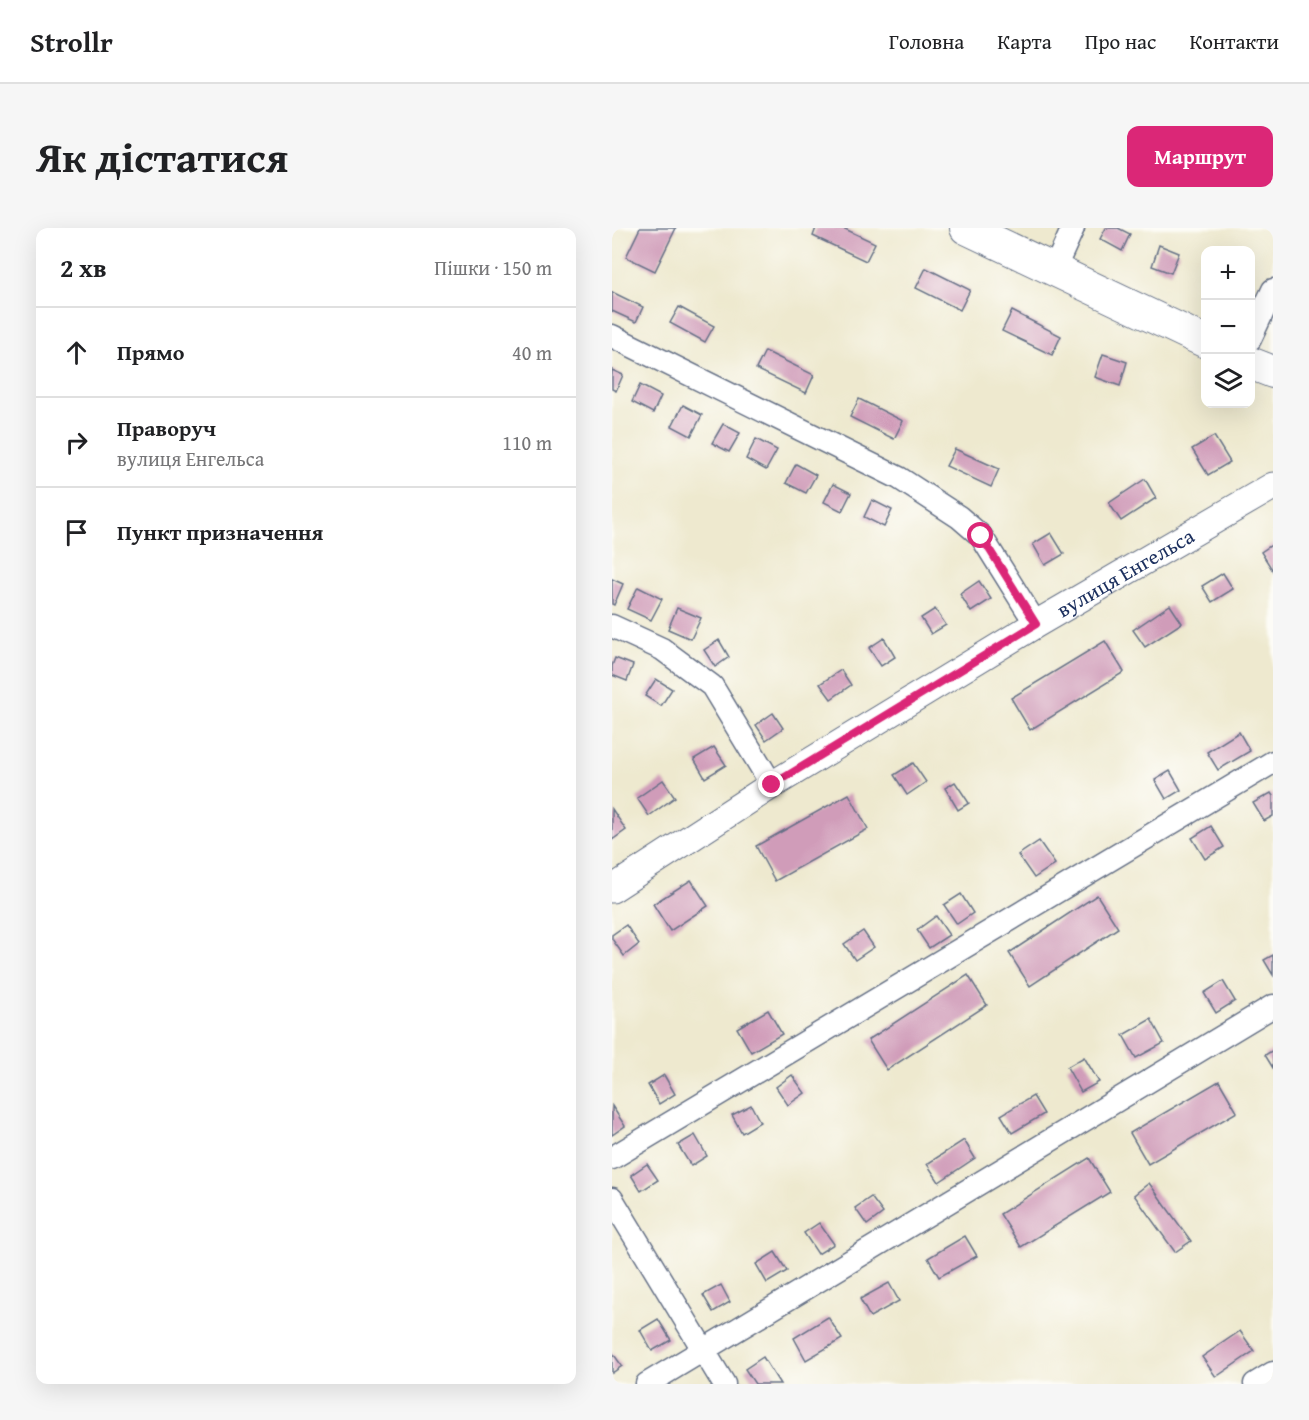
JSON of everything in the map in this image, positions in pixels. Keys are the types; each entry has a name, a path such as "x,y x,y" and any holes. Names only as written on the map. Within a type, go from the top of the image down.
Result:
{"main road":[{"path":"966,228 1201,340"},
{"path":"1255,365 1273,372"}],"street":[{"path":"1054,270 1072,228"},
{"path":"1255,330 1273,290"},
{"path":"612,336 899,478 959,517 981,536 1036,624"},
{"name":"вулиця Енгельса","path":"612,889 772,785 1036,624 1273,486"},
{"path":"612,626 662,649 712,686 772,785"},
{"path":"612,1158 1273,762"},
{"path":"647,1384 1273,1006"},
{"path":"612,1199 724,1384"},
{"path":"1255,1384 1273,1373"}],"building":[{"path":"640,228 676,228 655,271 626,257"},
{"path":"816,228 843,228 875,243 866,261 813,236"},
{"path":"1106,228 1118,228 1130,234 1122,251 1100,239"},
{"path":"1159,245 1179,253 1171,273 1152,266"},
{"path":"926,268 970,290 960,310 916,288"},
{"path":"612,292 643,307 636,322 612,311"},
{"path":"679,307 714,326 705,342 670,323"},
{"path":"1012,311 1061,336 1052,355 1002,331"},
{"path":"765,351 814,375 806,393 756,369"},
{"path":"1103,354 1127,362 1120,386 1095,377"},
{"path":"612,370 623,375 616,391 612,389"},
{"path":"640,385 661,396 653,413 632,402"},
{"path":"859,399 903,421 894,439 850,417"},
{"path":"683,405 702,415 691,436 672,426"},
{"path":"723,424 740,433 729,452 712,443"},
{"path":"1214,436 1230,462 1208,475 1192,449"},
{"path":"756,439 777,450 766,470 746,459"},
{"path":"955,449 999,469 991,487 946,466"},
{"path":"796,464 816,475 806,493 786,483"},
{"path":"1145,479 1156,498 1121,521 1109,503"},
{"path":"833,484 851,493 842,511 824,502"},
{"path":"872,500 892,510 884,527 864,517"},
{"path":"1051,533 1064,554 1045,565 1033,544"},
{"path":"1273,544 1273,571 1261,552"},
{"path":"1223,573 1233,589 1212,602 1202,586"},
{"path":"612,579 623,584 614,605 612,604"},
{"path":"979,581 991,599 971,612 960,594"},
{"path":"638,587 662,599 651,620 627,609"},
{"path":"1170,605 1182,623 1145,647 1133,630"},
{"path":"677,608 701,618 691,639 668,629"},
{"path":"935,609 946,625 931,634 921,618"},
{"path":"884,638 895,657 881,666 869,648"},
{"path":"719,640 729,657 715,667 704,650"},
{"path":"1105,641 1124,672 1030,730 1011,698"},
{"path":"615,658 633,665 627,681 612,675"},
{"path":"841,670 851,685 831,699 820,684"},
{"path":"656,679 672,689 661,706 645,696"},
{"path":"773,713 783,728 766,740 756,725"},
{"path":"1239,732 1250,751 1218,770 1207,752"},
{"path":"714,747 726,765 705,778 694,759"},
{"path":"913,763 926,782 907,795 894,775"},
{"path":"1170,771 1181,790 1166,799 1155,780"},
{"path":"663,780 675,797 649,816 637,798"},
{"path":"955,782 969,803 958,810 945,788"},
{"path":"1271,793 1273,816 1264,821 1253,803"},
{"path":"849,794 868,829 775,881 756,846"},
{"path":"612,809 626,830 612,840"},
{"path":"1211,826 1224,847 1205,859 1192,838"},
{"path":"1039,841 1055,864 1034,878 1018,855"},
{"path":"691,880 708,906 670,931 653,904"},
{"path":"961,894 973,913 957,924 944,905"},
{"path":"1097,895 1118,928 1030,986 1009,953"},
{"path":"936,916 949,935 929,948 917,930"},
{"path":"626,925 639,944 624,956 612,939 612,935"},
{"path":"863,931 874,947 855,960 844,944"},
{"path":"1273,955 1273,975 1264,960"},
{"path":"968,975 987,1005 887,1070 868,1040"},
{"path":"1223,981 1235,1001 1216,1013 1204,993"},
{"path":"768,1010 782,1034 751,1052 737,1028"},
{"path":"1151,1019 1164,1043 1136,1058 1123,1035"},
{"path":"1273,1050 1273,1068 1265,1055"},
{"path":"1084,1057 1099,1082 1081,1092 1067,1067"},
{"path":"664,1075 675,1094 659,1104 648,1085"},
{"path":"792,1075 805,1093 788,1105 776,1087"},
{"path":"1219,1081 1237,1112 1148,1164 1130,1133"},
{"path":"1033,1096 1044,1114 1012,1133 1001,1115"},
{"path":"751,1105 760,1122 742,1133 732,1115"},
{"path":"612,1106 625,1126 612,1135"},
{"path":"695,1135 707,1156 691,1166 678,1145"},
{"path":"964,1140 975,1158 939,1182 927,1164"},
{"path":"1089,1158 1110,1192 1021,1247 1000,1214"},
{"path":"647,1164 658,1180 641,1191 631,1175"},
{"path":"1149,1183 1191,1241 1175,1252 1134,1195"},
{"path":"871,1197 883,1213 867,1225 855,1208"},
{"path":"819,1223 834,1244 818,1254 804,1233"},
{"path":"965,1236 977,1256 939,1277 928,1258"},
{"path":"775,1252 787,1271 767,1283 756,1264"},
{"path":"889,1283 899,1301 870,1317 860,1299"},
{"path":"721,1285 730,1302 713,1312 703,1295"},
{"path":"828,1317 842,1339 806,1360 794,1338"},
{"path":"658,1319 671,1340 652,1351 640,1330"},
{"path":"1240,1331 1254,1351 1216,1377 1202,1357"},
{"path":"612,1352 622,1366 612,1373"},
{"path":"763,1357 780,1384 755,1384 745,1369"}],"route":[{"path":"772,785 1036,624 981,536"}]}
